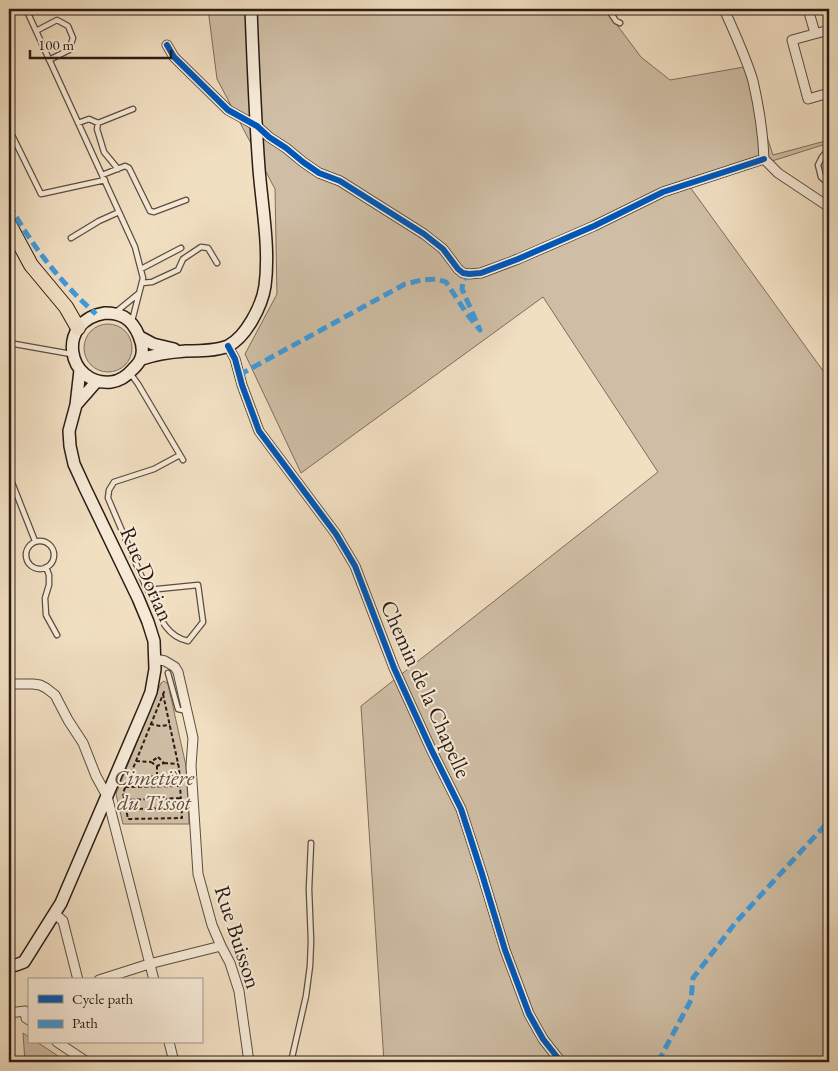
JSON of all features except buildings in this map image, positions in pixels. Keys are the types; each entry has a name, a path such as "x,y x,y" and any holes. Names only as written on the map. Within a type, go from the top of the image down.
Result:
{"highway":[{"path":"9,224 32,265 66,307 78,328"}],"main road":[{"path":"140,337 153,344 186,351 203,352 228,346 241,335 260,307 265,288 267,261 259,168 251,9"},
{"path":"142,358 140,337 137,330 124,317 105,313 96,314 78,328 74,336 72,345 75,362 80,370 97,381 111,382 118,380 130,373 142,358 154,354 186,351"},
{"name":"Rue Dorian","path":"9,966 24,962 61,903 151,692 154,678 154,641 145,614 74,464 69,430 76,405 80,370"},
{"name":"Rue Dorian","path":"76,405 97,381"}],"street":[{"path":"724,9 739,43 752,81 763,135 764,159 778,173 829,207"},
{"path":"808,9 815,33"},
{"path":"829,30 792,40 808,99 829,93"},
{"path":"167,45 174,57 228,110 257,126 269,137 319,173 340,181 424,234 443,249 463,273 481,273 594,226 663,192 764,159"},
{"name":"Chemin de la Chapelle","path":"228,346 235,360 259,431 336,534 355,566 394,668 461,809 506,950 529,1014 543,1039 561,1062"},
{"name":"Rue Buisson","path":"155,659 162,660 175,667 178,672 187,710 193,738 194,816 198,874 212,925 220,946 230,963 239,991 249,1062"},
{"path":"9,684 40,685 55,695 83,743 96,776 107,796 154,978"},
{"path":"55,914 63,921 77,978"},
{"path":"105,978 220,946"},
{"path":"9,1012 27,1014"},
{"path":"60,1044 87,1062"},
{"path":"170,1044 174,1062"}],"lane":[{"path":"26,9 135,247 143,278 132,324"},
{"path":"608,9 616,21 620,23"},
{"path":"36,31 57,20 68,26 73,38 69,50 49,60"},
{"path":"78,123 89,119 98,123 133,109"},
{"path":"98,123 97,129 104,152 118,169"},
{"path":"9,129 41,194 104,178 125,166 129,168 150,210 154,212 186,200"},
{"path":"829,149 818,164 821,177 829,184"},
{"path":"71,238 119,212"},
{"path":"142,282 152,282 178,270 183,259 201,247 208,248 217,263"},
{"path":"141,269 181,248"},
{"path":"114,314 138,294"},
{"path":"9,343 73,354"},
{"path":"130,373 181,458 114,482 109,490 108,498 148,590 165,627 179,639 188,641 203,622 198,585 148,590"},
{"path":"9,475 35,541"},
{"path":"35,541 44,541 50,544 53,550 54,558 46,567 38,569 32,566 26,558 27,548 35,541"},
{"path":"46,567 49,585 45,598 46,615 57,635"},
{"path":"168,673 178,708 187,710"},
{"path":"291,1062 310,966 309,889 311,843"}],"path":[{"path":"163,693 180,776 182,818 128,819 123,793 150,724 163,693"},
{"path":"150,724 170,725"},
{"path":"152,762 158,757 164,763"},
{"path":"136,761 152,762 157,766"},
{"path":"157,766 164,763 178,764"},
{"path":"157,766 157,776"},
{"path":"129,777 180,776"},
{"path":"125,788 180,786"},
{"path":"124,800 181,798"},
{"path":"126,809 182,808"}],"green space":[{"path":"208,9 605,9 641,57 670,80 744,67 773,155 829,140 829,143 690,187 829,379 829,1062 384,1062 361,706 658,472 543,297 301,473 245,354 277,294 275,189 217,79"},
{"path":"103,324 113,324 125,331 132,343 132,353 125,365 113,372 103,372 95,368 88,361 84,353 84,343 88,335 95,328"},
{"name":"Cimetière du Tissot","path":"164,681 168,684 186,766 189,824 123,824 116,794 161,683"},
{"path":"23,1033 28,1036 28,1044 40,1044 64,1060 62,1062 25,1062"}],"marked path":[{"path":"9,204 27,234 48,263 71,290 96,314"},
{"path":"239,375 405,284 422,280 437,279 446,282 480,330 462,289 463,280 469,274"},
{"path":"658,1062 691,1000 693,978 736,922 829,821"}],"cycle path":[{"path":"167,45 174,57 228,110 257,126 269,137 319,173 340,181 424,234 443,249 463,273 481,273 518,259 594,226 663,192 764,159"},
{"path":"228,346 235,359 242,385 259,431 336,534 355,566 394,668 461,809 505,950 529,1014 543,1039 561,1062"}]}
